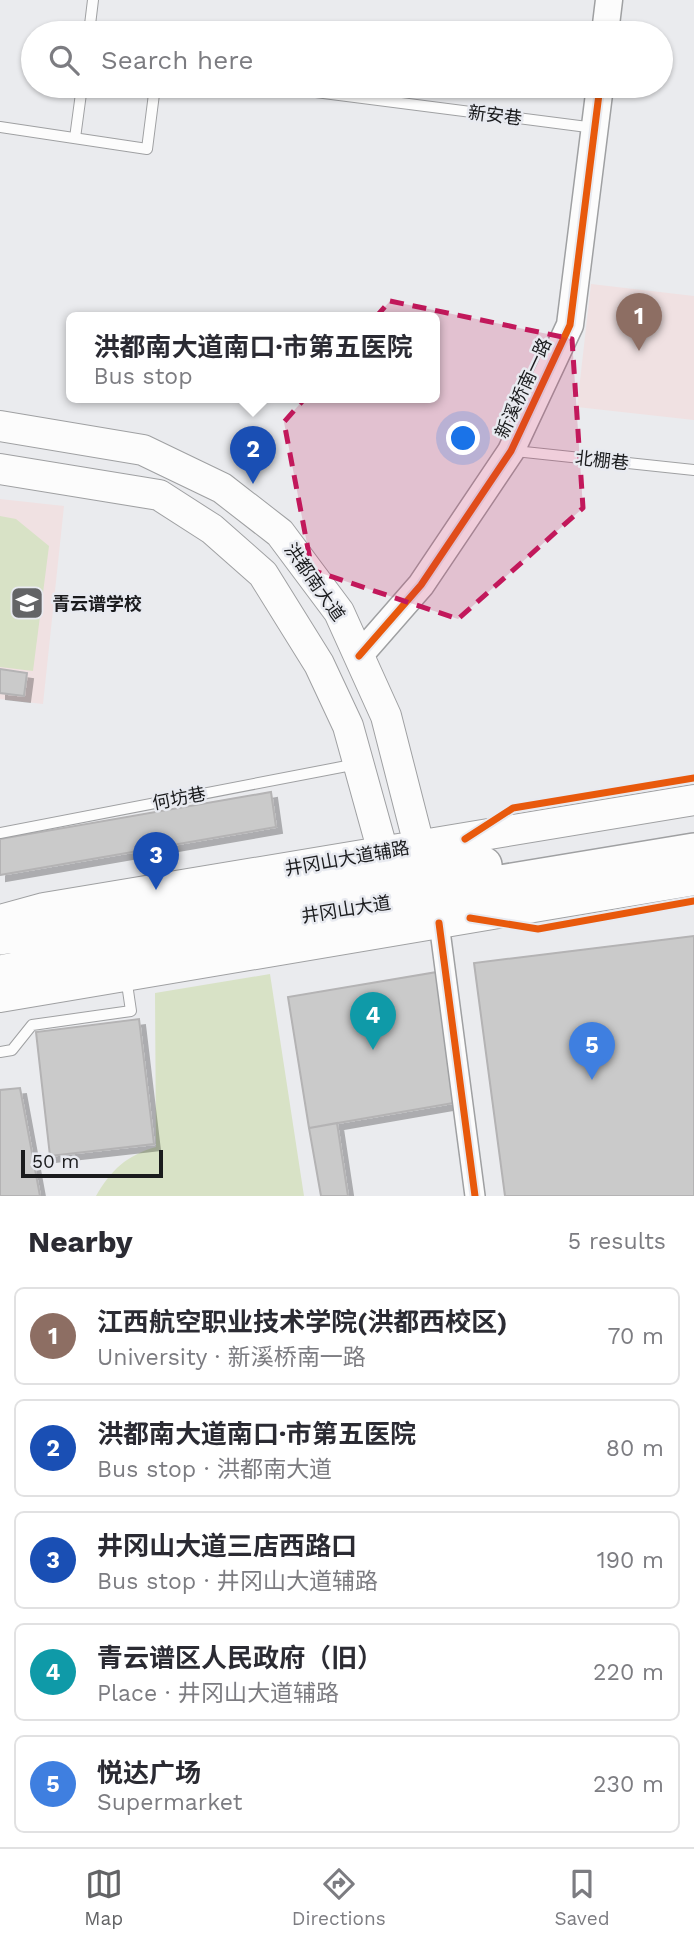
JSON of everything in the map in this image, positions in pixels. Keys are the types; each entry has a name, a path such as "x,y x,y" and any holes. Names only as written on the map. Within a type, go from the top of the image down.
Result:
{"highway":[{"name":"井冈山大道","path":"429,883 489,865 694,830"},
{"name":"井冈山大道","path":"0,972 429,883 694,851"},
{"name":"井冈山大道","path":"0,937 393,890"}],"main road":[{"name":"洪都南大道","path":"0,426 143,450 222,488 279,533 339,612 386,716 429,883"},
{"path":"0,469 159,495 212,529 263,574 318,664 348,726 393,890"},
{"name":"井冈山大道辅路","path":"0,997 126,976 393,890 429,883 694,800"},
{"name":"井冈山大道辅路","path":"429,883 694,880"},
{"name":"井冈山大道辅路","path":"0,920 44,908 393,890"}],"street":[{"path":"606,21 609,0"},
{"name":"新溪桥南一路","path":"359,656 421,585 511,451 570,325 599,98"},
{"path":"429,883 475,1196"}],"lane":[{"path":"90,21 93,0"},
{"path":"75,138 80,98"},
{"path":"0,127 147,149 153,98"},
{"name":"新安巷","path":"362,98 596,128"},
{"name":"北棚巷","path":"511,451 694,470"},
{"name":"何坊巷","path":"0,833 358,764"},
{"path":"0,1052 12,1050 32,1025 131,1011 126,976"}],"highlighted area":[{"path":"390,301 572,339 583,508 458,619 312,570 284,422"}],"shaded area":[{"path":"591,284 694,296 694,420 577,407"},
{"name":"青云谱学校","path":"0,499 64,506 43,704 0,699"}],"green space":[{"path":"0,516 16,519 49,546 33,671 0,667"},
{"path":"270,974 304,1196 96,1196 108,1178 128,1159 156,1147 155,993"}],"building":[{"path":"0,669 27,673 24,696 0,693"},
{"path":"271,792 276,827 0,875 0,839"},
{"path":"694,936 694,1196 505,1196 474,963"},
{"path":"437,972 459,1102 309,1128 288,997"},
{"path":"139,1019 154,1144 50,1156 36,1032"},
{"path":"20,1088 40,1196 0,1196 0,1090"},
{"path":"337,1123 348,1196 321,1196 309,1128"}],"cycle path":[{"path":"359,656 421,585 511,451 570,325 598,98"},
{"path":"465,839 513,808 694,778"},
{"path":"470,918 538,929 694,901"},
{"path":"439,923 475,1196"}],"place":[{"name":"江西航空职业技术学院(洪都西校区)","path":"639,351"},
{"name":"洪都南大道南口·市第五医院","path":"253,484"},
{"name":"青云谱学校","path":"27,603"},
{"name":"井冈山大道三店西路口","path":"156,890"},
{"name":"青云谱区人民政府（旧）","path":"373,1050"},
{"name":"悦达广场","path":"592,1080"}]}
